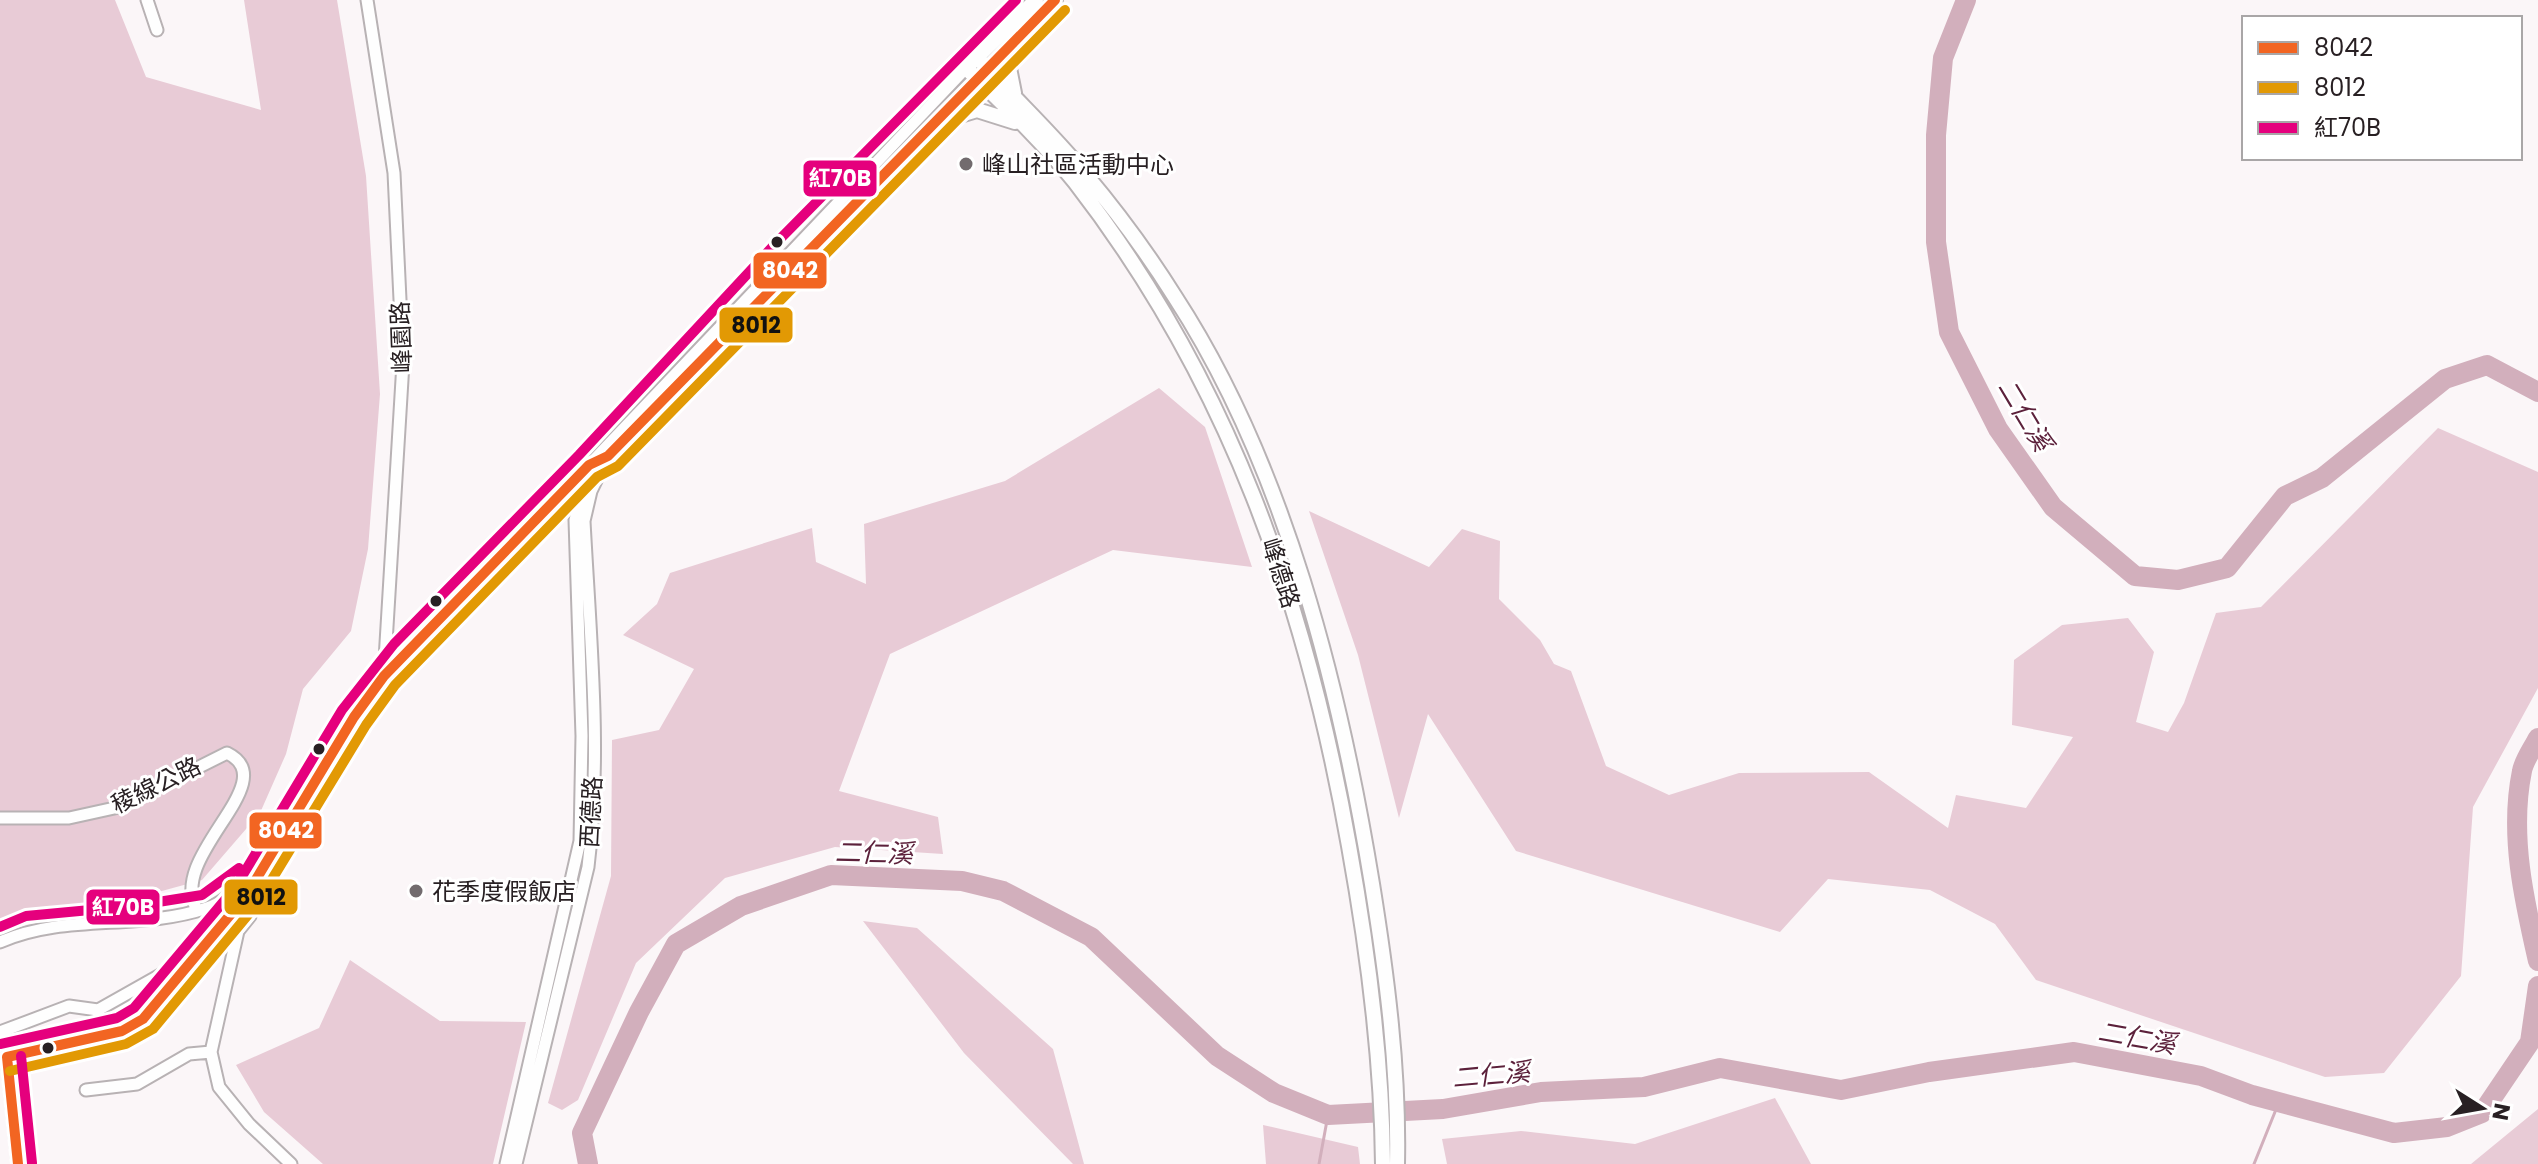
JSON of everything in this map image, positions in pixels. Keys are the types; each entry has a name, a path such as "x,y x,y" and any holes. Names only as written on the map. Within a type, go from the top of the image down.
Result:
{"main road":[{"path":"977,68 1036,0"},
{"path":"977,68 1017,38 1055,0"},
{"path":"1017,38 1008,63 1008,77 1023,119"},
{"name":"峰德路","path":"977,68 1073,180 1123,249 1183,343 1247,475 1264,519 1296,618 1339,788 1374,1009 1383,1164"},
{"path":"934,123 977,110 1023,119"},
{"name":"峰德路","path":"1023,119 1084,171 1135,238 1177,299 1223,381 1254,446 1307,601 1356,785 1389,1004 1397,1164"}],"street":[{"path":"147,0 157,30"},
{"name":"峰園路","path":"367,0 394,173 403,363 384,676"},
{"path":"589,465 608,456 934,123 977,68"},
{"path":"18,1164 3,1058 122,1031 143,1019 246,896 354,717 384,676 977,68"},
{"name":"西德路","path":"516,1164 582,866 594,769 584,521 591,491 608,456"},
{"name":"西德路","path":"506,1164 582,866 583,785 575,520 589,465"},
{"name":"稜線公路","path":"0,818 69,818 119,807 217,755 227,753 235,757 242,769 241,788 192,873 191,898 197,910"},
{"path":"0,942 29,930 62,924 135,920 208,908 231,893 274,852"},
{"path":"274,852 250,916 238,931 211,1052 219,1087 249,1124 291,1164"},
{"path":"0,1032 69,1006 98,1010 199,953"},
{"path":"86,1090 137,1084 189,1054 211,1052"}],"shaded area":[{"path":"0,0 115,0 146,77 261,110 244,0 337,0 366,176 380,394 368,549 351,631 303,689 286,754 260,813 202,880 129,900 0,925"},
{"path":"1159,388 1205,427 1252,567 1113,550 890,654 839,791 938,817 943,854 835,847 725,878 636,963 578,1100 562,1110 548,1103 611,876 612,740 659,730 694,669 623,635 657,604 670,573 812,528 816,562 866,584 864,524 1005,481"},
{"path":"2438,428 2538,472 2538,688 2473,807 2461,976 2384,1073 2325,1077 2036,980 1995,924 1930,890 1828,879 1780,932 1516,851 1428,714 1399,818 1358,655 1309,511 1429,567 1462,529 1500,541 1499,599 1540,640 1554,664 1571,671 1606,766 1669,795 1739,773 1869,772 1948,828 1956,795 2026,808 2073,737 2012,725 2014,660 2062,625 2128,618 2154,652 2136,722 2168,732 2184,703 2216,613 2261,607"},
{"path":"863,921 917,928 1053,1049 1084,1164 1073,1164 964,1053"},
{"path":"350,960 440,1021 526,1022 493,1164 323,1164 264,1112 236,1065 319,1028"},
{"path":"1775,1098 1811,1164 1447,1164 1442,1139 1521,1131 1635,1144"},
{"path":"2538,1109 2538,1164 2471,1164"},
{"path":"1263,1125 1358,1147 1360,1164 1266,1164"}],"waterway":[{"name":"二仁溪","path":"1966,0 1943,58 1936,135 1936,242 1949,332 1998,429 2053,507 2135,576 2178,580 2227,568 2285,496 2322,478 2445,379 2487,365 2538,392"},
{"name":"二仁溪","path":"2538,738 2523,767 2517,819 2523,891 2538,961"},
{"name":"二仁溪","path":"588,1164 582,1133 639,1012 676,944 741,906 831,875 962,881 1003,891 1091,937 1217,1056 1274,1093 1328,1115 1443,1109 1541,1092 1644,1087 1720,1068 1841,1090 1929,1072 2074,1052 2201,1076 2252,1095 2394,1133 2447,1127 2482,1113 2530,1042 2538,986"},
{"path":"2254,1164 2279,1102"},
{"path":"1319,1164 1328,1115"}],"transit line":[{"name":"紅70B","path":"0,1044 117,1018 134,1008 235,888 342,710 394,644 579,455 778,241 1016,0"},
{"name":"8042","path":"7,1057 122,1031 143,1019 246,896 354,717 384,676 589,465 608,456 1055,0"},
{"name":"8012","path":"10,1071 126,1044 153,1029 257,904 366,725 395,685 597,477 618,466 1065,10"},
{"name":"紅70B","path":"0,927 26,916 133,906 202,895 239,868"},
{"name":"紅70B","path":"21,1056 32,1163"},
{"name":"8042","path":"7,1057 18,1164"}],"place":[{"name":"峰山社區活動中心","path":"966,164"},
{"name":"花季度假飯店","path":"416,891"}]}
